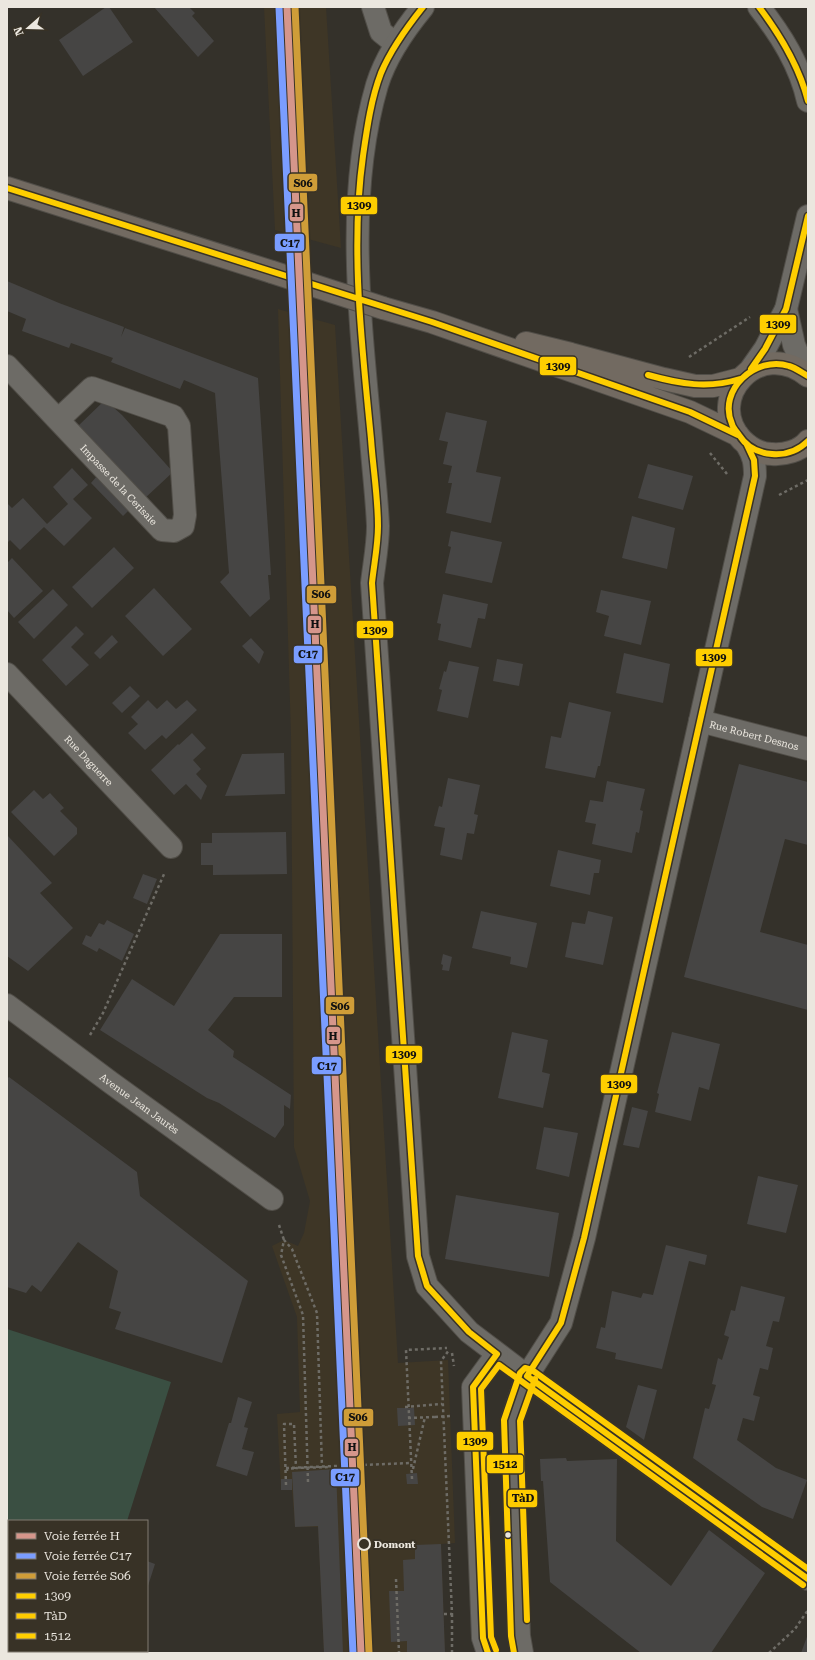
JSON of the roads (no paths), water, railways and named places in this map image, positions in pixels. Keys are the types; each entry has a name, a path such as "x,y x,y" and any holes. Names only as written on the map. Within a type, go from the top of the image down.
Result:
{"main road":[{"path":"7,188 383,308 432,322 571,354 664,380 689,385 714,386 727,384 765,364 780,363 795,367 808,376"},
{"path":"432,322 690,412 743,440 758,451 770,454 782,454 803,447"},
{"path":"743,440 731,422 729,407 732,392 746,374"}],"street":[{"path":"373,7 381,32 396,44"},
{"path":"423,7 396,44 378,84 369,124 359,194 359,249 362,330 378,527 372,583 418,1256 428,1286 469,1332 527,1376 808,1579"},
{"path":"758,7 787,46 798,69 808,101"},
{"path":"746,374 765,349 786,310 808,216"},
{"path":"786,310 794,345 808,376"},
{"name":"Impasse de la Cerisaie","path":"7,366 58,420 162,530 174,532 183,526 185,515 179,426 173,416 92,388 58,420"},
{"path":"522,1653 519,1636 512,1420 527,1376 561,1323 584,1238 755,476 753,455 743,440"},
{"name":"Rue Daguerre","path":"7,674 171,847"},
{"name":"Rue Robert Desnos","path":"700,721 808,749"},
{"name":"Avenue Jean Jaurès","path":"7,1005 272,1200"},
{"path":"488,1653 483,1638 473,1387 498,1354"}],"rail line":[{"name":"C17","path":"279,7 353,1653"},
{"name":"H","path":"287,7 361,1653"},
{"name":"S06","path":"295,7 369,1653"}],"place":[{"name":"Domont","path":"364,1544"}]}
